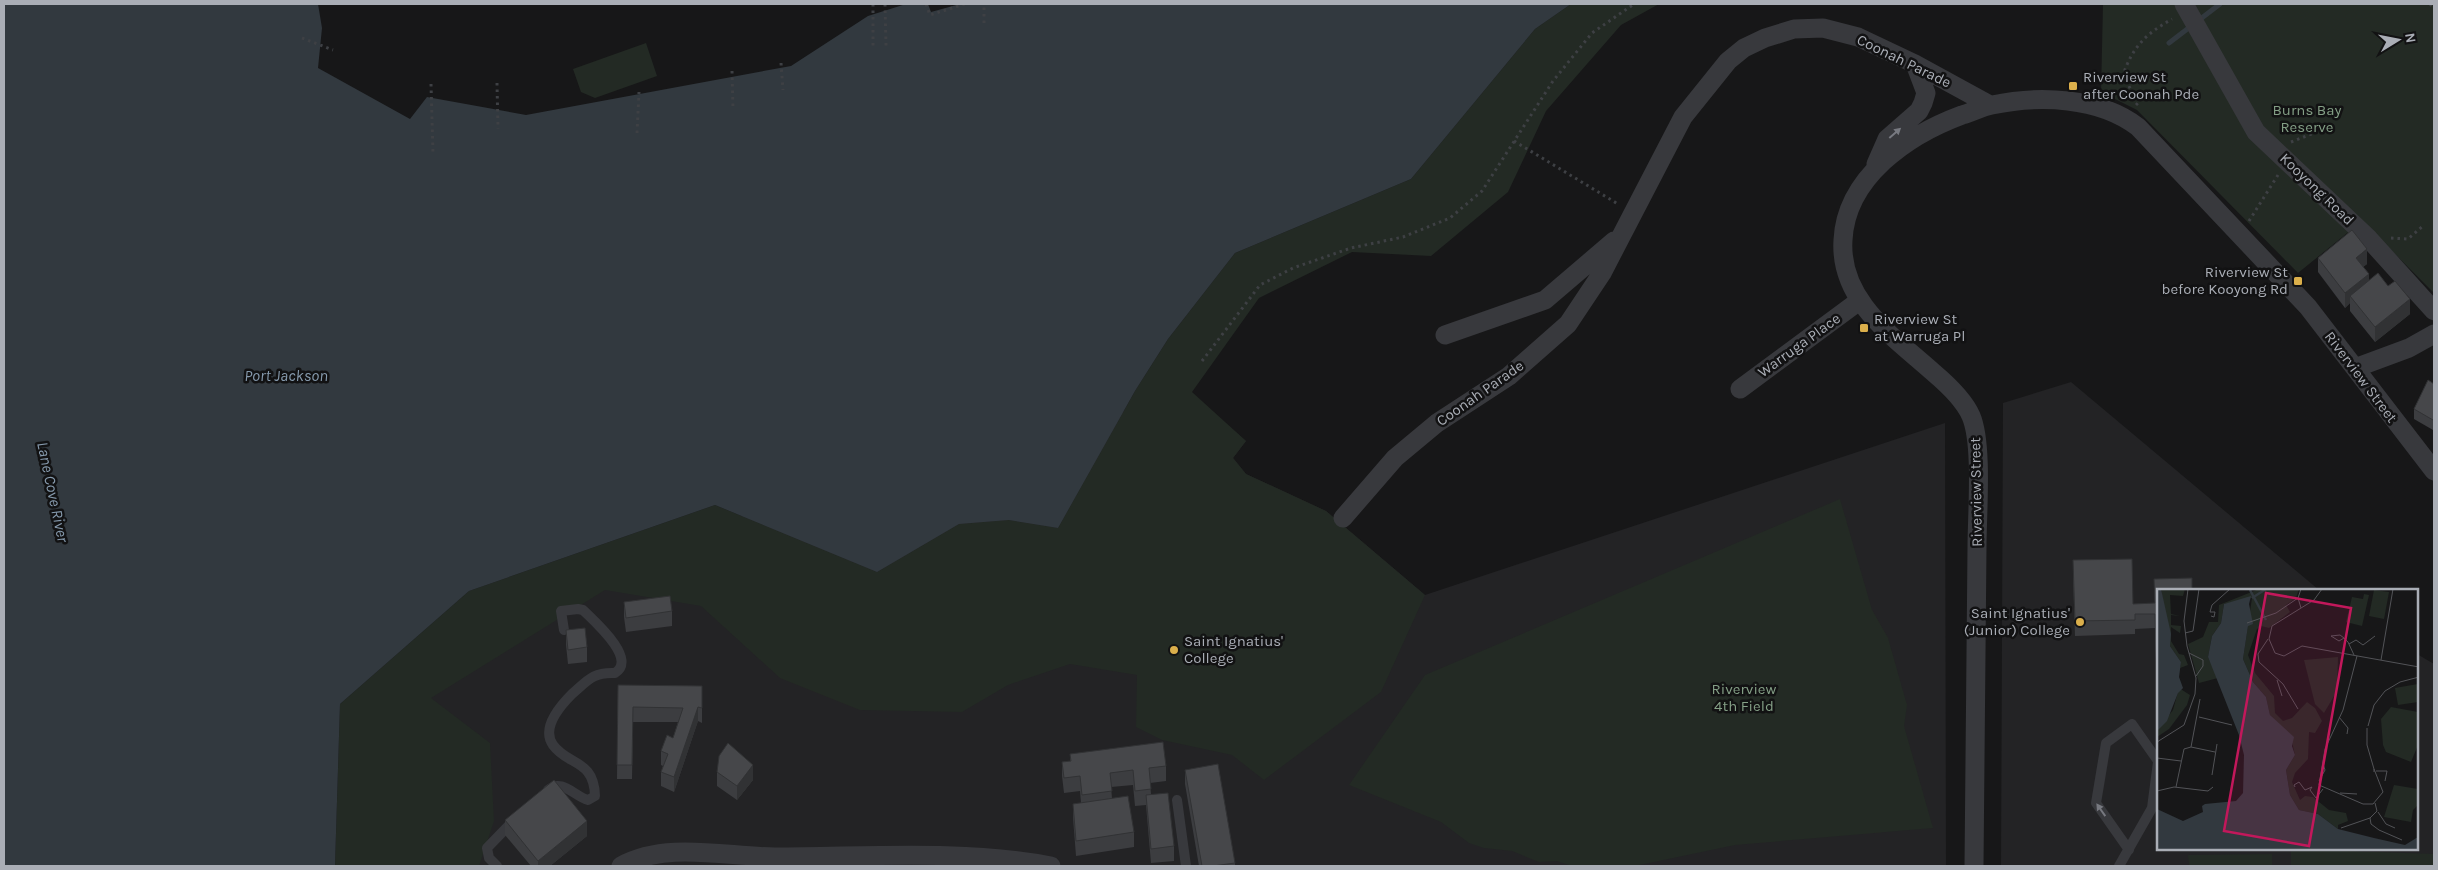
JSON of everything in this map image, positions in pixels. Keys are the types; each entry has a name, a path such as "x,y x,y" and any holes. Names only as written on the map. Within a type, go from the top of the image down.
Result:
{"street":[{"name":"Kooyong Road","path":"2186,7 2256,132 2285,152 2369,238 2434,311"},
{"name":"Coonah Parade","path":"1343,518 1395,458 1437,423 1509,376 1568,324 1602,273 1683,117 1728,61 1744,48 1765,38 1794,29 1823,28 1858,37 1915,64 1990,105"},
{"name":"Riverview Street","path":"1915,64 1926,93 1923,103 1919,111 1888,139 1871,174 1850,208 1843,240 1845,271 1859,301 1885,329 1947,384 1970,414 1975,428 1977,493 1974,866"},
{"name":"Riverview Street","path":"1871,174 1893,153 1929,130 1944,122 1990,105 2046,101 2087,104 2125,117 2138,127 2308,307 2434,471"},
{"name":"Coonah Parade","path":"1444,335 1545,300 1621,235"},
{"name":"Warruga Place","path":"1740,389 1859,301"},
{"path":"2355,368 2409,348 2434,334"},
{"path":"621,866 647,857 668,861 698,852 773,857 867,855 990,858 1051,866"}],"lane":[{"path":"539,798 554,785 559,785 582,798 590,800 595,796 591,778 583,766 553,745 550,738 550,726 559,706 593,675 601,672 618,672 621,669 622,659 618,649 583,610 561,611 564,630"},
{"path":"2129,850 2096,803 2106,743 2132,724 2157,761"},
{"path":"2119,866 2152,808 2157,770"},
{"path":"1177,800 1186,866"},
{"path":"497,866 488,855 489,845 525,810"},
{"path":"842,866 867,855"}],"path":[{"path":"873,4 873,48"},
{"path":"885,4 886,46"},
{"path":"926,4 930,15 964,4"},
{"path":"984,4 984,23"},
{"path":"1202,361 1260,285 1293,268 1351,248 1404,237 1450,218 1482,191 1553,81 1592,33 1634,4"},
{"path":"2430,4 2434,8"},
{"path":"2125,117 2138,103 2123,74 2130,54 2154,30 2186,7"},
{"path":"302,38 333,50"},
{"path":"781,62 783,90"},
{"path":"732,71 733,109"},
{"path":"496,83 498,129"},
{"path":"431,84 433,153"},
{"path":"637,132 639,92"},
{"path":"2240,234 2285,152 2297,140 2314,133"},
{"path":"1514,141 1622,206"},
{"path":"2388,237 2408,239 2424,225"}],"shaded area":[{"name":"Saint Ignatius' (Junior) College","path":"2071,382 2318,589 2157,589 2157,850 2418,850 2418,655 2434,664 2434,866 2001,866 2003,403"},
{"name":"Saint Ignatius' College","path":"1191,393 1246,441 1233,458 1246,474 1326,511 1425,595 1945,423 1946,866 335,866 469,591"}],"green space":[{"path":"1571,4 1659,4 1621,25 1546,111 1508,192 1431,256 1352,252 1259,298 1192,392 1246,441 1233,458 1246,474 1326,511 1425,595 1381,692 1264,780 1232,755 1162,740 1136,727 1137,675 1070,664 1008,685 962,712 860,710 780,678 701,606 605,590 431,698 490,743 494,821 479,866 335,866 340,704 469,591 715,505 877,572 959,524 1009,520 1058,528 1135,391 1168,339 1235,253 1411,179 1535,29"},
{"name":"Burns Bay Reserve","path":"2103,4 2434,4 2434,293 2362,221 2298,273 2137,110 2101,92"},
{"path":"646,43 657,76 595,98 581,92 573,69"},
{"name":"Riverview 4th Field","path":"1840,499 1872,610 1888,638 1907,705 1904,726 1933,828 1735,845 1635,866 1572,866 1557,861 1539,862 1512,851 1484,848 1469,843 1441,822 1349,785 1425,675"},
{"path":"2291,850 2434,854 2434,866 2291,866"},
{"path":"2272,854 2272,866 2189,866 2188,855"}],"water":[{"name":"Port Jackson","path":"4,4 318,4 322,28 318,68 410,119 427,97 526,115 791,66 868,16 906,4 1571,4 1535,29 1411,179 1235,253 1168,339 1135,391 1058,528 1009,520 959,524 877,572 715,505 469,591 340,704 335,866 4,866"}],"pier":[{"path":"928,4 960,4 931,12"}],"building":[{"path":"2352,230 2367,249 2356,258 2369,274 2345,293 2318,258"},
{"path":"2378,273 2388,286 2395,281 2410,299 2375,327 2350,296"},
{"path":"2428,380 2434,384 2433,420 2414,409"},
{"path":"2132,559 2133,604 2155,603 2154,579 2192,578 2192,589 2157,589 2157,679 2155,614 2135,614 2135,620 2075,621 2073,560"},
{"path":"670,596 672,611 626,618 624,602"},
{"path":"585,628 587,647 568,650 566,630"},
{"path":"618,685 702,686 702,708 698,707 674,777 661,772 668,754 661,751 667,735 673,738 683,708 633,707 632,765 617,765"},
{"path":"1163,742 1166,766 1149,768 1151,789 1135,791 1133,770 1110,773 1112,791 1082,795 1080,776 1064,778 1062,762 1071,761 1070,754"},
{"path":"728,743 753,765 737,786 717,772 719,756"},
{"path":"1218,764 1235,863 1202,866 1185,770"},
{"path":"554,780 587,821 538,861 505,820"},
{"path":"1168,793 1174,846 1151,849 1146,795"},
{"path":"1128,796 1134,832 1076,841 1073,804"}],"waterway":[{"path":"2169,43 2220,4"}],"place":[{"name":"Riverview St after Coonah Pde","path":"2073,86"},
{"name":"Riverview St before Kooyong Rd","path":"2298,281"},
{"name":"Riverview St at Warruga Pl","path":"1864,328"},
{"name":"Saint Ignatius' (Junior) College","path":"2080,622"},
{"name":"Saint Ignatius' College","path":"1174,650"}],"water label":[{"name":"Lane Cove River","path":"53,492"}]}
